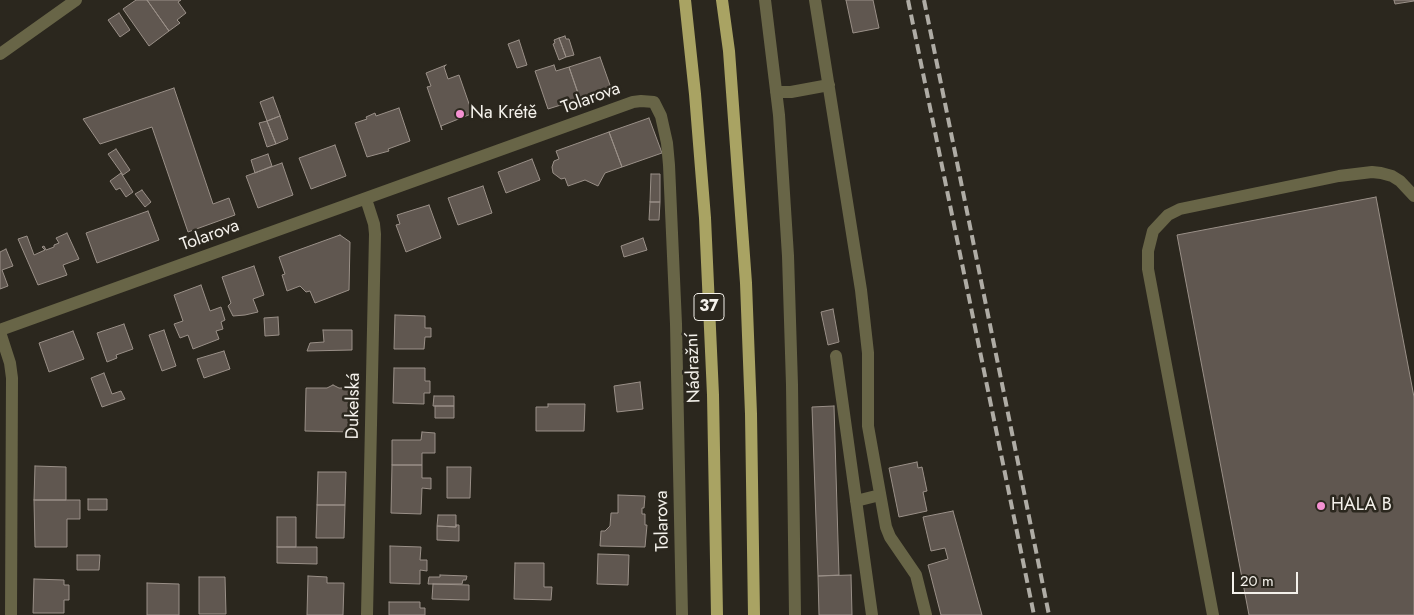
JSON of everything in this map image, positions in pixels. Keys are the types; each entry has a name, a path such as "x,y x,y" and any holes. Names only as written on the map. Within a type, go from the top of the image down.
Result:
{"main road":[{"name":"Nádražní","path":"685,0 705,218 713,395 717,615"},
{"name":"37","path":"722,0 730,71 746,283 751,414 754,615"}],"street":[{"path":"0,54 76,0"},
{"path":"765,0 776,92 787,246 792,385 795,615"},
{"path":"815,0 862,290 869,362 868,426 880,495 886,527 890,537 916,575 926,615"},
{"path":"776,92 791,92 829,85"},
{"name":"Tolarova","path":"0,331 633,102 654,102 658,108 664,128 669,165 676,324 682,615"},
{"path":"1213,615 1148,269 1148,251 1153,231 1168,215 1180,209 1348,175 1372,172 1392,176 1414,196"},
{"name":"Dukelská","path":"366,199 374,224 375,234 367,615"},
{"path":"0,331 10,363 12,378 11,615"},
{"path":"836,356 872,615"},
{"path":"856,501 880,495"}],"building":[{"path":"136,0 147,0 169,31 149,46 123,9"},
{"path":"147,0 181,0 178,2 186,13 177,20 180,23 169,31"},
{"path":"846,0 873,0 879,28 853,33"},
{"path":"1394,0 1414,0 1414,1 1395,4"},
{"path":"119,13 130,30 120,37 108,20"},
{"path":"565,36 566,39 569,39 574,55 566,57 559,38"},
{"path":"559,38 566,57 559,60 553,44 555,43 554,40"},
{"path":"519,40 527,65 517,68 508,44"},
{"path":"600,57 611,88 580,99 569,67"},
{"path":"446,65 444,67 448,79 459,75 474,118 471,114 441,126 442,130 427,87 431,86 426,73"},
{"path":"554,65 556,71 569,67 580,99 548,109 535,71"},
{"path":"174,88 213,204 229,198 235,215 188,232 152,127 100,144 83,119"},
{"path":"273,97 280,116 267,121 260,102"},
{"path":"399,108 410,141 388,149 389,151 367,157 355,123 367,119 366,117 375,113 376,116"},
{"path":"280,116 288,139 276,144 267,121"},
{"path":"649,118 662,153 622,167 609,132"},
{"path":"267,121 276,144 267,147 259,123"},
{"path":"609,132 622,167 605,173 598,186 585,180 568,186 565,178 561,179 553,173 554,161 559,159 556,151"},
{"path":"335,145 346,176 311,189 299,158"},
{"path":"116,149 130,170 123,175 108,154"},
{"path":"268,154 272,166 255,173 251,160"},
{"path":"532,159 540,180 506,193 498,172"},
{"path":"282,163 293,195 258,208 246,176"},
{"path":"121,173 133,192 126,197 120,188 116,190 110,181"},
{"path":"651,174 660,174 660,202 650,202"},
{"path":"483,186 492,213 458,225 448,198"},
{"path":"142,190 151,202 145,207 135,194"},
{"name":"HALA B","path":"1376,197 1414,397 1414,615 1249,615 1177,235"},
{"path":"650,202 660,202 659,220 649,220"},
{"path":"429,205 441,238 406,252 396,225 400,224 397,215"},
{"path":"148,211 159,240 97,263 86,233"},
{"path":"67,233 79,259 63,265 67,275 38,285 18,239 27,236 34,255 45,250 42,247 44,246 46,250 54,247 54,245 59,243 56,238"},
{"path":"340,235 350,242 349,290 315,303 310,291 306,292 300,286 287,291 282,275 285,274 279,257"},
{"path":"643,238 647,250 624,257 621,246"},
{"path":"6,249 13,266 2,270 8,286 0,289 0,252"},
{"path":"254,266 264,295 253,299 258,312 233,316 228,306 231,303 222,277"},
{"path":"201,285 210,311 221,307 225,320 221,322 223,329 216,331 219,339 193,349 188,335 180,338 174,324 183,321 174,295"},
{"path":"833,309 839,342 828,345 821,312"},
{"path":"395,315 425,316 425,328 431,328 431,337 425,337 424,349 394,349"},
{"path":"278,317 279,335 265,336 264,318"},
{"path":"124,324 133,349 116,355 117,358 107,362 97,333"},
{"path":"164,330 176,366 162,371 149,335"},
{"path":"323,330 352,330 352,350 307,351 310,343 324,342"},
{"path":"73,331 84,359 49,372 39,343"},
{"path":"224,351 230,369 204,378 197,359"},
{"path":"394,368 425,368 425,381 430,381 430,393 424,393 424,404 393,403"},
{"path":"104,373 112,394 121,391 125,399 102,407 91,378"},
{"path":"640,382 643,409 617,412 614,386"},
{"path":"333,385 339,388 349,388 349,417 353,417 353,432 305,431 306,388 327,388"},
{"path":"434,396 454,396 454,406 433,406"},
{"path":"548,404 585,404 584,431 536,431 536,407 548,407"},
{"path":"435,406 454,406 454,418 435,418"},
{"path":"834,406 839,575 818,576 812,407"},
{"path":"422,432 435,433 435,453 422,453 422,465 392,465 392,440 421,440"},
{"path":"917,462 918,468 922,467 927,491 923,492 927,511 899,517 889,468"},
{"path":"392,465 422,465 422,478 431,478 431,489 422,488 421,514 391,513"},
{"path":"35,466 66,467 66,500 34,500"},
{"path":"447,467 471,467 470,498 447,498"},
{"path":"318,472 346,472 345,505 317,505"},
{"path":"618,495 645,496 642,514 645,514 645,525 647,525 645,547 600,546 601,531 605,531 610,526 611,513 618,513"},
{"path":"88,499 107,499 107,510 88,510"},
{"path":"34,500 80,500 80,519 67,519 67,547 35,547"},
{"path":"317,505 345,505 344,538 316,538"},
{"path":"953,511 982,615 941,615 928,565 948,559 945,548 931,551 923,517"},
{"path":"438,515 456,515 456,527 437,526"},
{"path":"277,517 296,517 296,547 277,547"},
{"path":"456,525 459,525 459,541 437,540 437,526 456,527"},
{"path":"390,546 421,547 420,560 427,560 427,571 420,570 420,584 390,583"},
{"path":"277,547 317,547 317,564 277,563"},
{"path":"598,554 629,555 628,585 597,584"},
{"path":"77,555 100,555 99,570 77,570"},
{"path":"515,563 544,563 544,587 552,587 551,600 514,599"},
{"path":"440,575 467,576 462,584 428,584 429,577 440,577"},
{"path":"851,575 852,615 819,615 818,576"},
{"path":"308,576 327,577 327,583 344,583 343,615 307,615"},
{"path":"199,577 225,577 226,614 199,614"},
{"path":"34,579 64,580 64,585 69,585 69,600 64,600 64,613 33,613"},
{"path":"147,583 179,584 179,615 147,615"},
{"path":"433,584 469,585 469,600 432,599"},
{"path":"389,602 420,602 420,608 425,608 425,615 389,615"}],"railway":[{"path":"908,0 1034,615"},
{"path":"924,0 1049,615"}],"place":[{"name":"Na Krétě","path":"460,114"},
{"name":"HALA B","path":"1321,506"}]}
